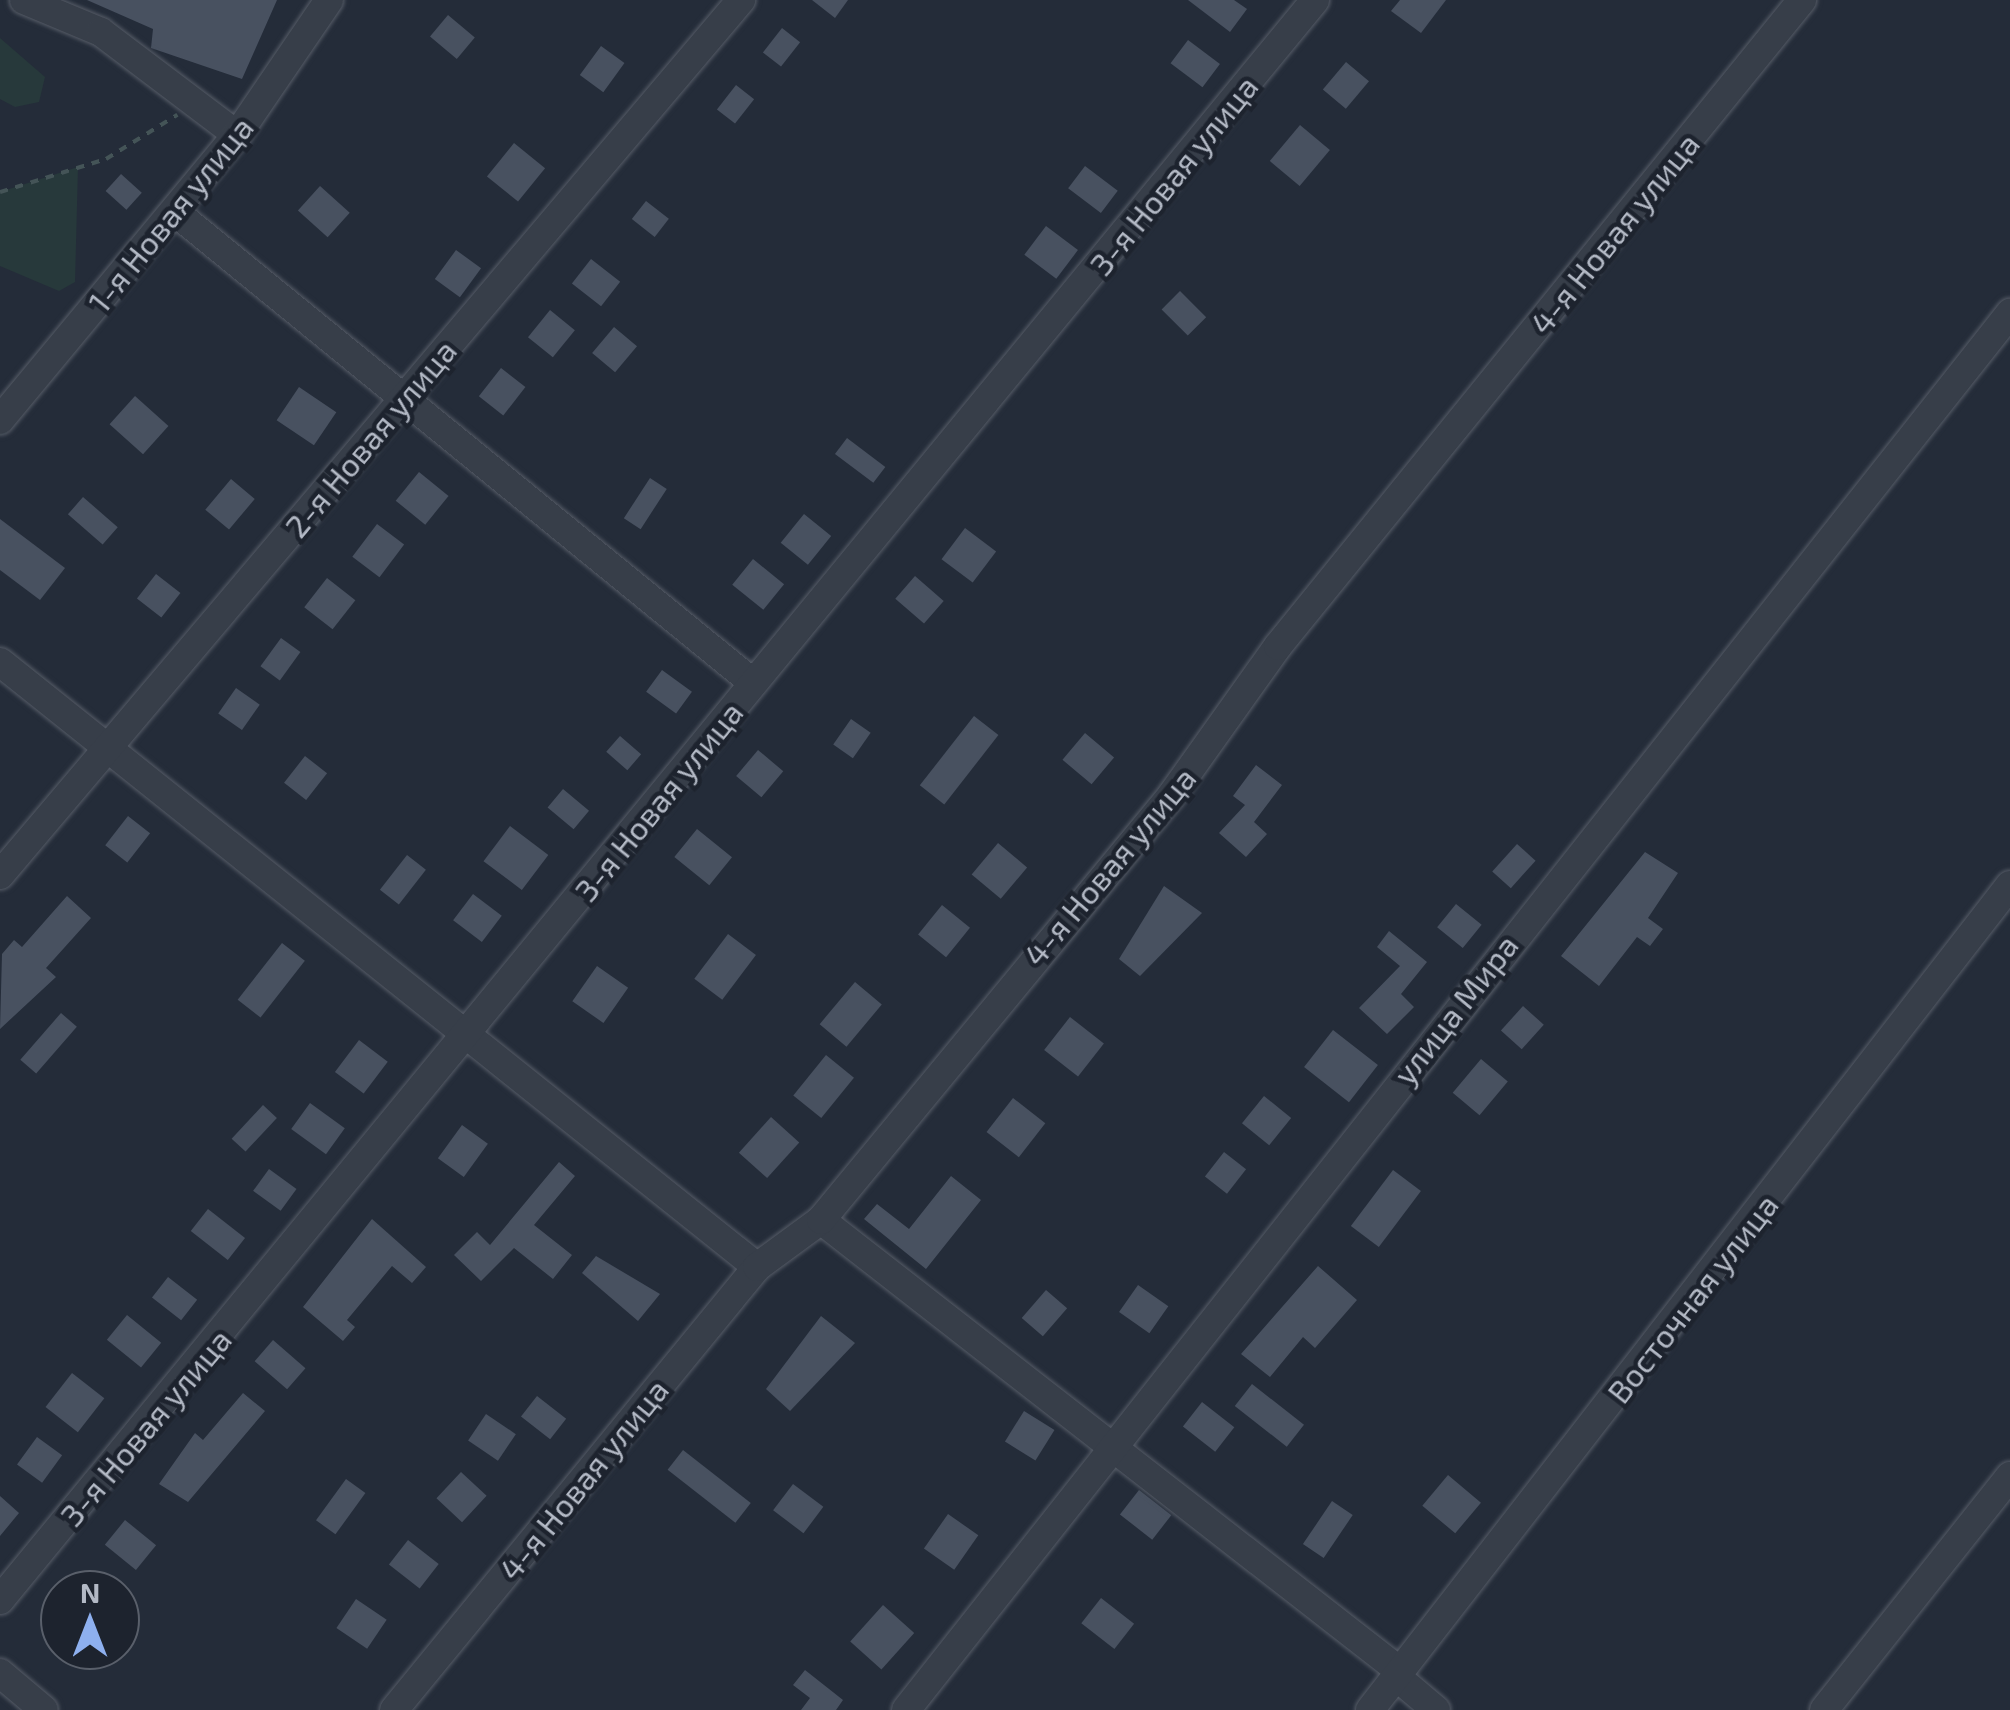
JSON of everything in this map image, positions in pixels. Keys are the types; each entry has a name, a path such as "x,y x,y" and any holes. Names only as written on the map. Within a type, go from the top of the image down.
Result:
{"street":[{"path":"24,0 100,32 237,135"},
{"name":"1-я Новая улица","path":"0,420 237,135 329,0"},
{"name":"2-я Новая улица","path":"0,875 741,0"},
{"name":"3-я Новая улица","path":"0,1600 470,1037 752,682 1315,0"},
{"name":"4-я Новая улица","path":"394,1710 758,1267 821,1220 1171,796 1278,646 1802,0"},
{"path":"175,212 399,401 752,682"},
{"name":"улица Мира","path":"906,1710 2010,313"},
{"path":"0,662 110,741 758,1267"},
{"name":"Восточная улица","path":"1370,1710 2010,884"},
{"path":"821,1220 1116,1441 1399,1674 1436,1710"},
{"path":"1824,1710 2010,1476"},
{"path":"0,1673 44,1710"}],"path":[{"path":"0,192 106,159 192,102"}],"shaded area":[{"path":"0,38 45,77 39,102 15,107 0,99"},
{"path":"78,167 75,282 59,291 0,266 0,192"}],"building":[{"path":"87,0 277,0 242,79 151,48 153,29"},
{"path":"812,0 848,0 835,18"},
{"path":"1188,0 1234,0 1247,9 1230,32"},
{"path":"1400,0 1446,0 1421,33 1391,11"},
{"path":"448,15 475,37 457,59 430,36"},
{"path":"782,28 800,42 781,67 763,52"},
{"path":"1188,40 1220,64 1202,87 1171,63"},
{"path":"601,46 624,63 603,92 580,75"},
{"path":"1346,62 1369,81 1346,109 1323,90"},
{"path":"736,85 754,99 735,124 717,109"},
{"path":"1300,125 1330,150 1300,186 1270,161"},
{"path":"514,143 545,168 518,202 487,176"},
{"path":"1085,166 1118,191 1101,213 1068,188"},
{"path":"121,174 142,193 126,210 106,191"},
{"path":"320,186 350,213 328,237 298,211"},
{"path":"646,201 669,219 655,237 632,219"},
{"path":"1046,226 1078,250 1056,279 1024,255"},
{"path":"456,250 481,268 460,297 435,279"},
{"path":"591,259 620,282 601,306 572,283"},
{"path":"1180,291 1206,317 1188,336 1162,309"},
{"path":"550,310 575,330 553,357 528,337"},
{"path":"614,327 637,346 615,372 592,353"},
{"path":"501,368 525,387 503,415 479,396"},
{"path":"299,387 336,412 314,445 277,420"},
{"path":"135,396 168,426 143,454 110,424"},
{"path":"847,438 885,467 873,483 835,454"},
{"path":"419,472 449,496 425,525 396,501"},
{"path":"650,478 667,489 641,529 624,518"},
{"path":"231,479 255,499 229,530 205,510"},
{"path":"83,497 118,527 103,545 68,514"},
{"path":"804,514 831,536 808,565 781,543"},
{"path":"0,519 65,568 40,600 0,570"},
{"path":"377,524 404,544 379,577 352,557"},
{"path":"965,528 996,551 973,583 942,559"},
{"path":"753,559 784,584 763,610 732,585"},
{"path":"156,574 180,593 161,618 137,598"},
{"path":"915,576 944,601 924,624 895,599"},
{"path":"327,578 355,600 333,629 304,607"},
{"path":"281,638 300,652 280,680 260,666"},
{"path":"662,670 692,692 676,714 646,692"},
{"path":"236,688 260,705 242,730 218,713"},
{"path":"974,716 998,735 944,804 920,785"},
{"path":"851,719 871,733 853,758 833,744"},
{"path":"1085,733 1114,757 1092,784 1063,760"},
{"path":"620,736 641,754 627,770 606,752"},
{"path":"758,750 783,771 761,797 736,776"},
{"path":"305,756 327,773 306,800 284,783"},
{"path":"1256,765 1282,785 1254,822 1267,834 1246,857 1219,833 1245,805 1233,796"},
{"path":"563,789 589,811 574,829 548,807"},
{"path":"128,816 150,833 127,862 105,845"},
{"path":"510,826 548,855 522,890 484,861"},
{"path":"697,829 732,857 709,885 674,857"},
{"path":"998,843 1027,867 1001,899 972,874"},
{"path":"1517,844 1536,861 1511,888 1492,871"},
{"path":"1645,852 1678,873 1648,918 1663,929 1650,946 1637,937 1599,986 1561,956"},
{"path":"407,855 426,870 399,904 380,890"},
{"path":"1164,886 1202,913 1140,976 1119,959"},
{"path":"473,894 502,916 482,942 453,920"},
{"path":"67,896 91,918 46,968 56,977 0,1029 2,954 14,940 22,947"},
{"path":"1456,904 1482,925 1463,948 1437,927"},
{"path":"942,905 970,928 946,957 918,935"},
{"path":"1389,931 1427,962 1401,994 1414,1007 1387,1034 1359,1008 1400,966 1377,947"},
{"path":"728,934 756,955 722,1000 694,979"},
{"path":"282,943 305,961 261,1018 238,1000"},
{"path":"597,966 628,988 603,1023 572,1001"},
{"path":"855,982 882,1004 846,1047 820,1024"},
{"path":"1523,1006 1544,1025 1522,1049 1501,1031"},
{"path":"61,1013 77,1027 36,1074 20,1060"},
{"path":"1070,1017 1104,1043 1078,1077 1044,1050"},
{"path":"1333,1030 1378,1065 1349,1102 1304,1067"},
{"path":"359,1040 388,1062 364,1094 335,1072"},
{"path":"826,1055 854,1078 821,1118 793,1095"},
{"path":"1481,1059 1508,1081 1480,1115 1453,1093"},
{"path":"1264,1096 1291,1118 1269,1145 1242,1123"},
{"path":"1013,1098 1045,1123 1019,1157 987,1132"},
{"path":"310,1103 345,1128 326,1154 291,1129"},
{"path":"263,1105 277,1118 246,1152 232,1139"},
{"path":"771,1117 799,1142 767,1178 739,1153"},
{"path":"462,1125 488,1144 464,1177 438,1158"},
{"path":"1224,1152 1246,1169 1227,1194 1205,1176"},
{"path":"559,1162 575,1176 534,1225 572,1255 553,1279 514,1248 481,1281 454,1255 477,1232 490,1245"},
{"path":"269,1169 297,1189 281,1211 253,1191"},
{"path":"1393,1170 1421,1191 1379,1247 1351,1226"},
{"path":"951,1176 981,1200 926,1269 864,1219 877,1204 909,1229"},
{"path":"208,1209 245,1238 228,1260 191,1231"},
{"path":"372,1219 426,1267 412,1283 392,1266 347,1320 355,1327 343,1341 303,1307"},
{"path":"596,1256 660,1294 638,1321 582,1273"},
{"path":"1318,1266 1357,1300 1315,1348 1303,1337 1270,1377 1241,1354"},
{"path":"168,1277 197,1300 181,1320 152,1297"},
{"path":"1138,1285 1168,1306 1149,1333 1119,1312"},
{"path":"1046,1290 1067,1308 1043,1336 1022,1318"},
{"path":"127,1315 161,1343 141,1368 107,1340"},
{"path":"821,1316 855,1343 790,1411 766,1389"},
{"path":"273,1340 305,1368 287,1389 255,1361"},
{"path":"72,1373 104,1398 78,1432 46,1407"},
{"path":"1252,1384 1304,1425 1287,1447 1235,1406"},
{"path":"243,1393 265,1411 188,1502 159,1484 195,1433 203,1440"},
{"path":"537,1396 566,1419 550,1439 521,1416"},
{"path":"1202,1402 1234,1427 1215,1452 1183,1426"},
{"path":"1024,1411 1055,1430 1035,1461 1005,1442"},
{"path":"486,1414 516,1434 498,1461 468,1441"},
{"path":"37,1437 62,1455 42,1483 17,1465"},
{"path":"683,1450 751,1503 735,1523 668,1470"},
{"path":"461,1472 487,1496 462,1522 436,1498"},
{"path":"1448,1475 1481,1503 1455,1533 1422,1506"},
{"path":"346,1479 365,1493 335,1534 316,1520"},
{"path":"793,1484 823,1507 803,1533 773,1510"},
{"path":"1139,1490 1171,1515 1152,1540 1120,1514"},
{"path":"0,1496 19,1513 0,1536"},
{"path":"1332,1501 1353,1515 1324,1558 1303,1544"},
{"path":"948,1514 978,1535 954,1570 924,1548"},
{"path":"125,1520 156,1545 136,1570 105,1545"},
{"path":"408,1540 439,1564 420,1588 389,1564"},
{"path":"1101,1598 1134,1624 1114,1649 1081,1623"},
{"path":"356,1599 387,1620 367,1649 336,1628"},
{"path":"883,1605 914,1633 881,1670 850,1641"},
{"path":"805,1670 843,1700 836,1710 801,1710 810,1698 793,1685"}]}
